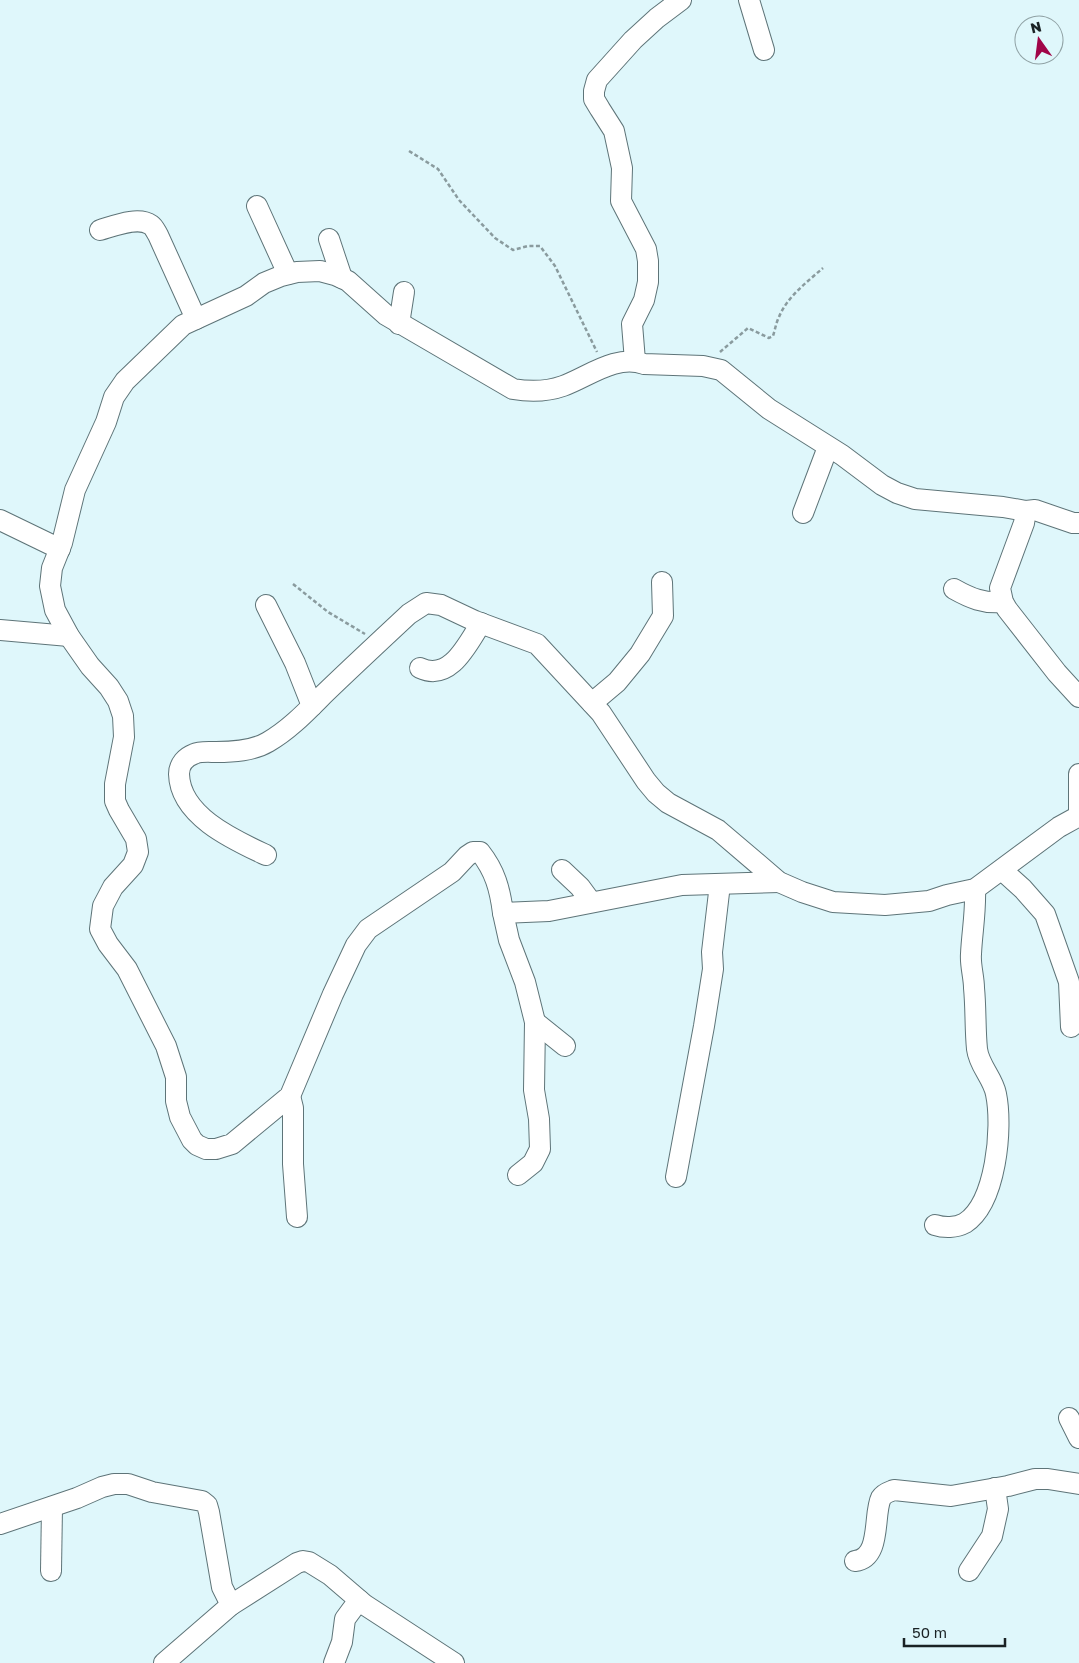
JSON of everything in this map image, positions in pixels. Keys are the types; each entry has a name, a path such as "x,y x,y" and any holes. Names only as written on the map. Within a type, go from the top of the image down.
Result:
{"street":[{"path":"635,361 632,324 644,300 648,282 648,260 646,249 621,200 622,168 614,131 594,99 594,91 596,80 633,40 657,18 681,0"},
{"path":"749,0 764,50"},
{"path":"257,206 288,274"},
{"path":"100,230 122,224 141,222 152,226 158,235 196,319"},
{"path":"329,239 342,278"},
{"path":"518,1174 533,1163 540,1150 539,1118 534,1090 535,1022 525,982 509,940 494,874 480,852 467,856 452,872 368,929 356,945 333,994 290,1096 232,1144 216,1149 206,1149 197,1145 192,1140 180,1117 176,1101 176,1077 166,1046 127,969 108,944 100,929 102,906 113,887 132,865 138,852 136,839 115,801 115,784 124,737 123,716 118,700 90,666 69,636 55,610 50,586 52,568 60,549 74,490 106,422 114,397 124,381 173,332 183,325 288,274 320,272 348,281 399,324 446,349 513,389 530,392 543,391 563,386 604,367 635,361 644,364 703,366 722,370 768,409 842,455 882,485 897,493 915,499 1003,507 1026,511 1035,510 1073,523 1079,523"},
{"path":"399,324 404,292"},
{"path":"803,513 828,447"},
{"path":"1026,511 1024,523 1000,588 1003,602 1057,673 1079,697"},
{"path":"0,520 60,549"},
{"path":"592,703 617,682 640,654 663,616 662,582"},
{"path":"954,589 973,599 991,603 1003,602"},
{"path":"266,855 226,836 205,819 187,800 180,782 180,769 186,758 196,752 239,751 267,743 293,724 423,604 431,603 441,605 481,623 537,644 601,713 656,793 668,803 718,830 779,882 833,902 885,905 929,901 975,889 1059,827 1079,816 1079,774"},
{"path":"266,605 295,663 312,706"},
{"path":"420,668 435,672 444,670 466,648 481,623"},
{"path":"0,630 69,636"},
{"path":"562,870 580,887 591,902"},
{"path":"1002,870 1023,889 1044,914 1069,982 1071,1028"},
{"path":"503,913 549,911 682,885 779,882"},
{"path":"676,1177 713,969 712,952 720,884"},
{"path":"935,1225 945,1228 964,1224 977,1211 992,1178 998,1134 996,1093 980,1062 977,1049 971,955 975,924 975,889"},
{"path":"535,1022 565,1046"},
{"path":"290,1096 293,1108 292,1164 297,1217"},
{"path":"1069,1418 1079,1438"},
{"path":"856,1561 865,1557 872,1548 881,1498 886,1492 894,1490 950,1496 1035,1479 1058,1480 1079,1484"},
{"path":"0,1524 52,1507 102,1487 128,1484 152,1492 202,1501 207,1505 209,1512 222,1587 231,1605"},
{"path":"969,1571 992,1536 998,1509 995,1488"},
{"path":"51,1571 52,1507"},
{"path":"164,1663 231,1605 302,1561 309,1562 330,1576 360,1600 454,1663"},
{"path":"334,1663 342,1642 345,1619 360,1600"}],"path":[{"path":"410,151 438,169 459,200 496,238 513,250 528,246 540,246 555,266 604,367"},
{"path":"703,366 748,328 769,338 773,336 779,317 786,304 824,268"},
{"path":"293,584 328,612 380,642"}]}
